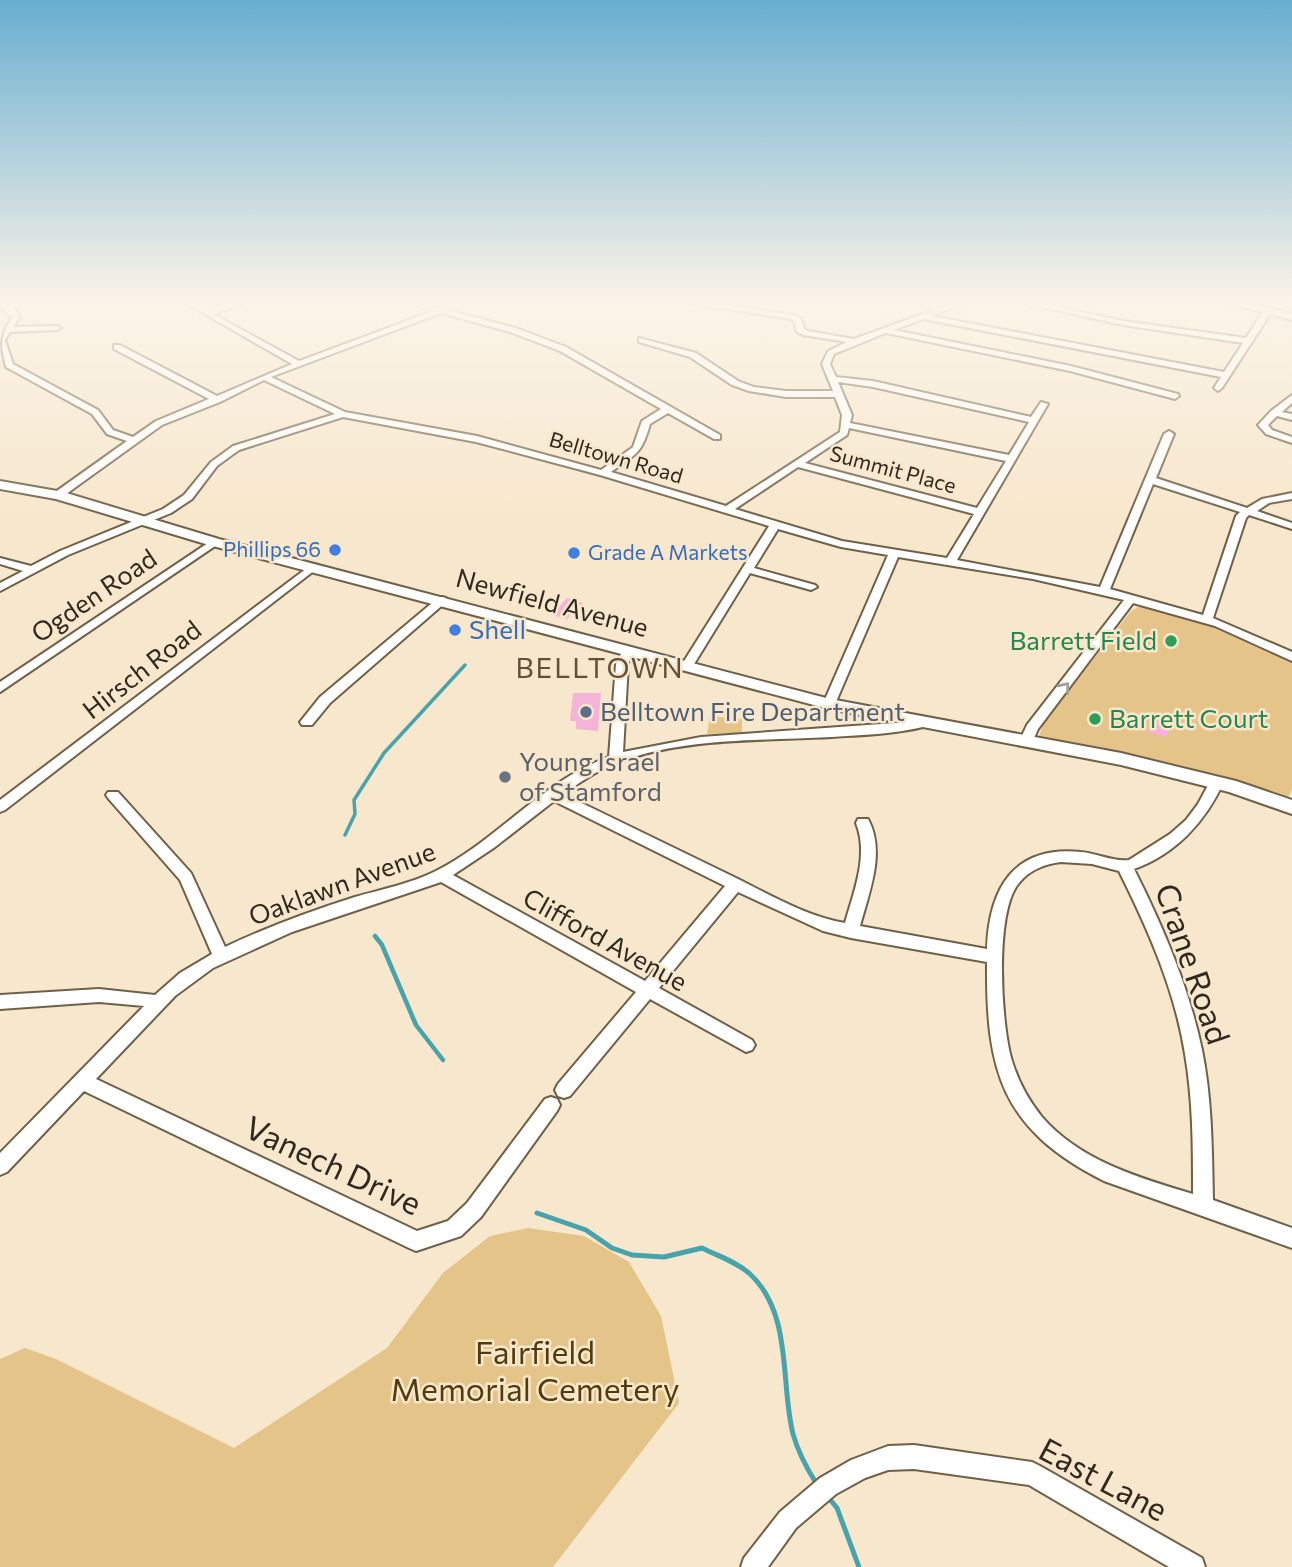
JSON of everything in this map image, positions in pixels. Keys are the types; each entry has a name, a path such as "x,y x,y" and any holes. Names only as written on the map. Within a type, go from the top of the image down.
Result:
{"main road":[{"name":"Newfield Avenue","path":"0,485 58,495 214,542 829,704 918,724 1217,781 1292,807"}],"street":[{"path":"28,375 95,412 101,426 110,433 135,440"},
{"path":"170,375 217,400"},
{"path":"58,495 159,423 269,375"},
{"path":"609,375 717,437"},
{"path":"723,375 752,389 786,394 839,394"},
{"path":"727,510 840,437 848,425 831,375"},
{"path":"1094,375 1175,396"},
{"path":"1218,388 1225,375"},
{"path":"264,377 343,414"},
{"path":"833,379 873,384 1035,421"},
{"path":"1292,398 1264,423 1266,430 1292,440"},
{"path":"950,563 1044,404"},
{"path":"603,473 636,448 641,440 641,428 647,420 669,409"},
{"path":"1274,413 1292,417"},
{"name":"Belltown Road","path":"0,588 64,553 144,523 188,496 214,464 236,448 343,414 452,433 603,473 841,544 1104,591 1207,620 1292,657"},
{"path":"848,425 1012,459"},
{"path":"1104,591 1169,434"},
{"name":"Summit Place","path":"797,464 980,512"},
{"path":"1152,480 1292,526"},
{"path":"1207,620 1240,520 1246,511 1274,498 1292,496"},
{"path":"687,666 775,525"},
{"name":"Ogden Road","path":"0,688 214,542"},
{"path":"829,704 894,554"},
{"path":"0,561 32,570"},
{"name":"Hirsch Road","path":"0,807 311,568"},
{"path":"747,569 811,587"},
{"path":"1026,743 1032,728 1131,598"},
{"path":"307,722 325,700 442,600"},
{"path":"616,758 622,664 628,651"},
{"name":"Oaklawn Avenue","path":"0,1166 158,1002 188,975 221,956 327,913 442,876 472,857 554,794 585,773 616,758 692,742 864,732 918,724"},
{"path":"1217,781 1209,800 1187,832 1125,867 1067,856 1044,859 1014,878 1003,899 995,957 995,1019 1004,1066 1036,1123 1065,1151 1109,1176 1292,1238"},
{"path":"554,794 779,906 823,925 995,957"},
{"path":"113,795 186,877 221,956"},
{"path":"851,932 869,850 869,831 863,823"},
{"name":"Crane Road","path":"1125,867 1160,945 1193,1050 1199,1087 1203,1207"},
{"name":"Clifford Avenue","path":"442,876 746,1045"},
{"name":"Vanech Drive","path":"82,1081 416,1241 454,1229 474,1210 558,1097 736,884"},
{"path":"0,1002 57,1001 114,993 158,1002"},
{"name":"East Lane","path":"753,1567 788,1520 824,1490 859,1468 888,1458 939,1459 1032,1474 1193,1567"}],"green space":[{"path":"1138,607 1158,609 1197,620 1236,634 1292,661 1292,789 1288,798 1220,775 1039,737 1043,724 1131,611"},
{"path":"710,716 742,719 742,733 707,734"},
{"name":"Fairfield Memorial Cemetery","path":"528,1228 584,1236 629,1262 661,1316 679,1403 553,1567 0,1567 0,1359 25,1348 56,1359 234,1448 387,1348 443,1273 490,1236"}],"building":[{"path":"567,598 583,603 567,619 552,615"},
{"name":"Belltown Fire Department","path":"573,693 601,693 598,731 576,729 576,721 570,721"},
{"path":"1153,715 1172,721 1167,737 1148,732"}],"waterway":[{"path":"345,835 355,814 354,800 384,753 465,665"},
{"path":"375,936 382,945 416,1025 443,1060"},
{"path":"537,1213 586,1230 612,1248 632,1255 664,1257 702,1248 750,1274 764,1290 773,1309 783,1350 793,1434 816,1483"},
{"path":"828,1497 837,1508 859,1567"}],"place":[{"name":"Phillips 66","path":"335,550"},
{"name":"Grade A Markets","path":"574,553"},
{"name":"Shell","path":"455,630"},
{"name":"Barrett Field","path":"1171,641"},
{"name":"Belltown Fire Department","path":"586,712"},
{"name":"Barrett Court","path":"1095,719"},
{"name":"Young Israel of Stamford","path":"505,777"}],"district":[{"name":"BELLTOWN","path":"600,668"}]}
